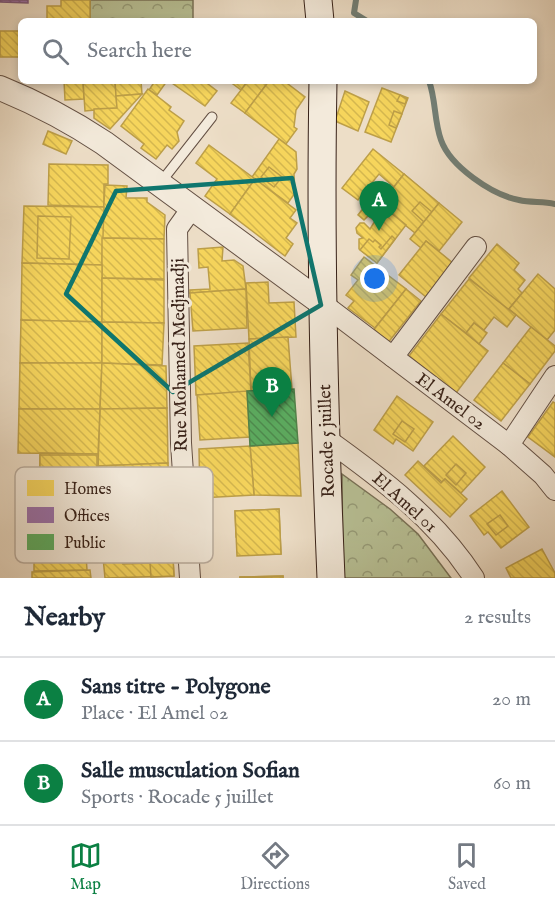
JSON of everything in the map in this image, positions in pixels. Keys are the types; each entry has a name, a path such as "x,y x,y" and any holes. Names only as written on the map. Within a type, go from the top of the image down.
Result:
{"main road":[{"path":"318,0 320,18"},
{"name":"Rocade 5 juillet","path":"322,84 321,197 325,438 331,578"}],"street":[{"path":"0,88 32,100 74,123 323,304"},
{"name":"Rue Mohamed Medjmadji","path":"183,467 177,229 192,208"},
{"path":"393,357 476,247"},
{"name":"El Amel 02","path":"323,304 509,445 543,475 555,490"},
{"path":"509,445 555,376"},
{"name":"El Amel 01","path":"325,438 408,501 437,529 474,578"},
{"name":"Rue Mohamed Medjmadji","path":"189,563 190,578"}],"lane":[{"path":"159,184 212,117"}],"highlighted area":[{"path":"292,178 321,305 173,392 66,294 116,191"}],"green space":[{"path":"90,0 193,0 193,18 90,18"},
{"path":"342,474 390,509 418,534 451,578 343,578"}],"building: Homes":[{"path":"61,0 90,0 90,18 47,18 47,6 61,6"},
{"path":"0,31 18,31 18,57 0,57"},
{"path":"64,84 83,84 84,99 65,100"},
{"path":"83,84 115,84 117,108 85,111"},
{"path":"115,84 141,84 142,94 116,96"},
{"path":"153,84 165,84 157,95 149,90"},
{"path":"173,84 208,84 217,91 205,106"},
{"path":"233,84 246,84 241,90"},
{"path":"246,84 267,84 245,113 231,103"},
{"path":"267,84 288,84 305,97 296,110 294,127 297,129 286,144 245,113"},
{"path":"382,88 408,98 391,142 365,132"},
{"path":"148,89 171,107 169,110 184,121 177,132 179,141 172,149 167,145 156,159 141,148 144,144 121,126"},
{"path":"345,91 369,102 358,131 335,121"},
{"path":"142,94 110,129 94,118 94,109 117,108 116,96"},
{"path":"400,95 407,99 405,104 397,101"},
{"path":"394,111 402,114 396,128 389,125"},
{"path":"48,131 72,141 66,154 43,144"},
{"path":"279,139 296,152 295,193 288,203 252,177"},
{"path":"209,145 255,179 230,214 205,196 217,179 196,163"},
{"path":"373,149 404,174 394,187 379,174 358,200 342,188"},
{"path":"49,164 108,165 108,184 104,184 104,207 48,205"},
{"path":"269,167 282,177 274,187 261,177"},
{"path":"404,174 424,191 414,203 394,187"},
{"path":"404,174 439,203 415,233 380,205"},
{"path":"255,179 296,210 290,218 297,223 286,238 293,244 285,256 230,214"},
{"path":"105,185 127,186 126,198 147,198 147,202 165,215 164,239 102,238"},
{"path":"369,201 372,204 376,201 406,225 377,263 359,249 359,239 363,238 357,233 356,228 360,223 364,223 370,229 375,221 368,216 364,220 358,215"},
{"path":"420,202 432,212 424,222 412,211"},
{"path":"439,203 462,222 439,251 426,241 421,248 410,239"},
{"path":"24,206 104,207 102,265 22,263"},
{"path":"38,216 71,217 69,259 37,258"},
{"path":"392,236 395,239 377,263 360,250 369,239 381,245 379,247 381,249"},
{"path":"102,238 164,239 164,279 102,278"},
{"path":"426,241 453,263 426,297 399,275"},
{"path":"497,244 519,263 514,270 525,280 518,289 522,293 508,310 469,278"},
{"path":"223,247 222,261 234,260 243,266 246,289 190,293 190,290 210,289 208,267 199,268 198,249"},
{"path":"364,257 406,289 375,328 348,308 354,301 346,295 358,280 351,275"},
{"path":"22,263 102,265 102,322 21,320"},
{"path":"538,274 555,289 555,330 547,340 509,309"},
{"path":"102,278 164,280 164,323 102,322"},
{"path":"469,279 516,315 507,327 494,317 484,330 474,323 466,333 441,314"},
{"path":"268,282 269,303 294,302 296,337 249,339 246,283"},
{"path":"246,289 247,328 193,331 190,293"},
{"path":"406,289 421,301 387,344 372,332"},
{"path":"441,314 488,351 456,393 409,356"},
{"path":"21,320 102,322 102,363 20,363"},
{"path":"102,322 164,323 162,365 102,363"},
{"path":"474,323 487,333 479,344 466,333"},
{"path":"531,327 555,346 555,351 530,384 503,363"},
{"path":"288,337 292,389 251,392 249,339"},
{"path":"248,343 251,392 196,395 194,346"},
{"path":"20,363 102,363 100,409 19,409"},
{"path":"102,363 166,366 167,408 100,409"},
{"path":"503,363 530,384 501,421 474,400"},
{"path":"247,391 250,437 200,440 197,395"},
{"path":"397,396 433,422 413,451 396,439 393,444 374,430"},
{"path":"553,402 555,403 555,457 528,437"},
{"path":"167,408 168,463 98,466 100,409"},
{"path":"19,409 100,409 98,454 18,453"},
{"path":"402,421 414,429 405,442 393,434"},
{"path":"453,436 485,467 461,493 445,479 442,482 424,466"},
{"path":"298,443 301,496 254,495 250,446"},
{"path":"250,446 254,495 213,497 213,467 199,467 199,449"},
{"path":"40,453 98,454 98,467 40,467"},
{"path":"40,455 97,455 97,467 40,467"},
{"path":"418,461 441,483 445,479 467,499 450,517 405,475"},
{"path":"168,463 168,467 98,467"},
{"path":"456,464 466,473 456,485 446,475"},
{"path":"502,491 529,527 501,548 488,532 484,535 470,516"},
{"path":"279,509 281,554 245,555 244,537 236,537 235,511"},
{"path":"279,509 281,554 237,556 235,511"},
{"path":"500,515 508,526 496,535 487,524"},
{"path":"542,549 555,573 555,578 511,578 506,568"},
{"path":"34,563 87,563 87,570 34,571"},
{"path":"104,563 173,563 174,576 105,578"},
{"path":"150,563 173,563 174,576 151,577"},
{"path":"90,570 91,578 32,578 32,572"},
{"path":"283,576 283,578 240,578 240,577"},
{"path":"283,576 283,578 240,578 240,577"}],"building: Offices":[{"path":"0,0 28,0 28,3 0,2"}],"building: Public":[{"path":"294,389 298,443 250,446 247,391"}],"waterway":[{"path":"356,0 354,13 362,18"},
{"path":"430,84 441,140 453,160 473,178 508,197 555,204"}],"place":[{"name":"Sans titre - Polygone","path":"379,231"},
{"name":"Salle musculation Sofian","path":"272,417"}]}
